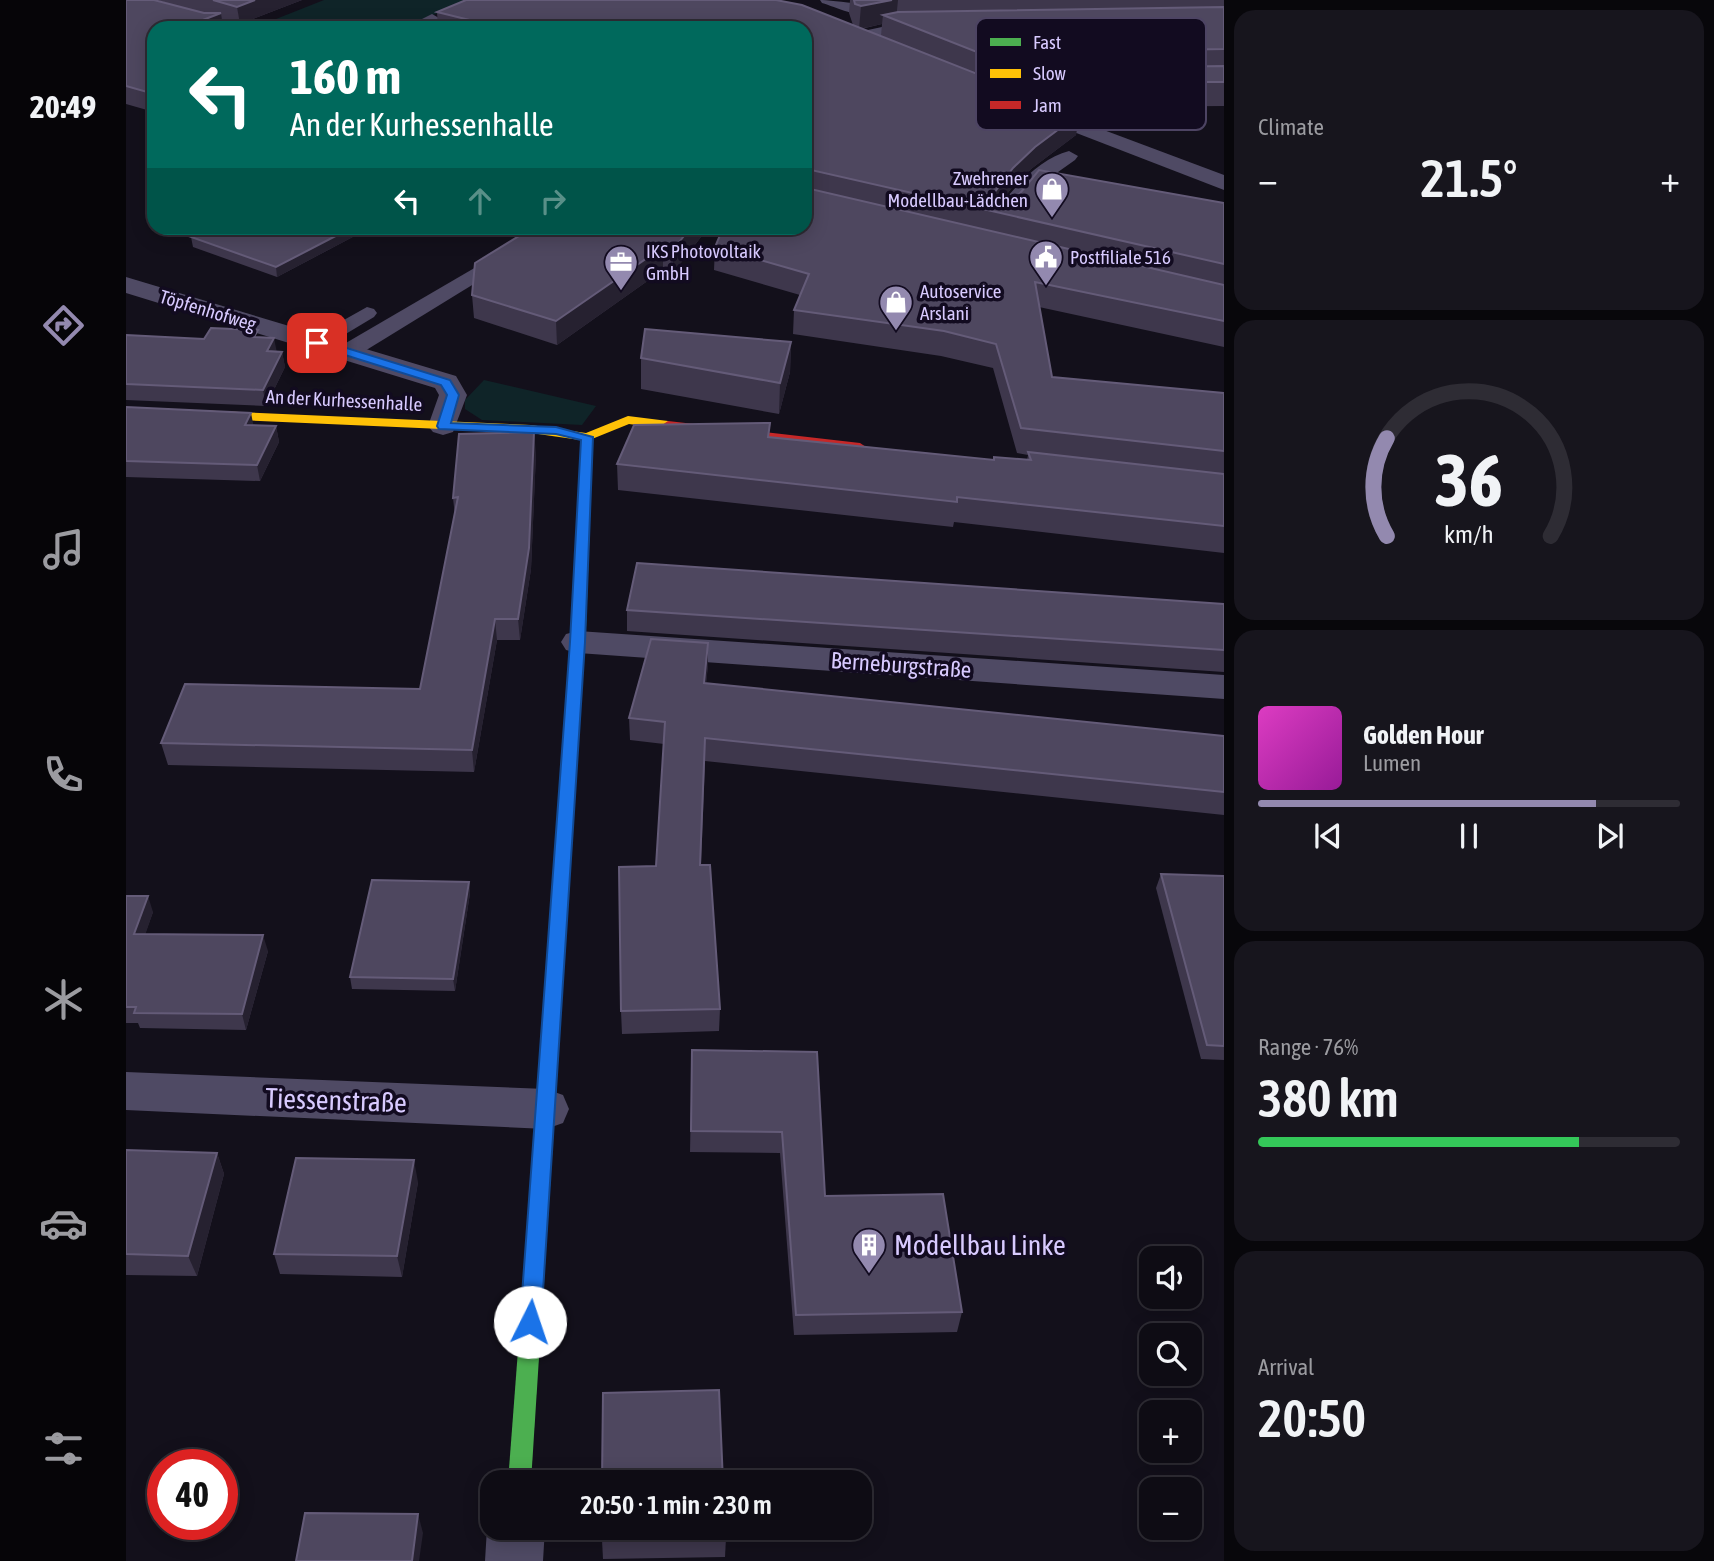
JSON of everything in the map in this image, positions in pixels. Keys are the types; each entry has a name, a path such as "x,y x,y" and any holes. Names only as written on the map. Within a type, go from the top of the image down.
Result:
{"street":[{"path":"126,0 204,21"},
{"path":"847,34 888,51"},
{"path":"1087,130 1224,183"},
{"name":"Töpfenhofweg","path":"126,285 446,383 453,395 443,426"},
{"name":"An der Kurhessenhalle","path":"126,411 556,431 587,437"},
{"path":"520,1470 578,642 587,437 628,420 877,449"},
{"name":"Berneburgstraße","path":"578,642 1224,687"},
{"name":"Tiessenstraße","path":"126,1091 545,1109"},
{"path":"514,1561 515,1540"}],"lane":[{"path":"827,0 868,12 909,12"},
{"path":"426,21 432,18"},
{"path":"847,34 896,27 937,27"},
{"path":"996,225 1010,202 1032,180 1069,156"},
{"path":"347,352 543,235"},
{"path":"317,343 367,313"}],"green space":[{"path":"324,0 471,0 418,21 271,21"},
{"path":"484,380 596,406 582,425 482,420 465,409 465,400"}],"building":[{"path":"126,0 154,0 204,13 221,13 200,21 147,21 147,92 126,86"},
{"path":"213,0 255,0 237,7"},
{"path":"466,0 776,0 802,5 976,73 976,130 1058,130 1013,168 988,201 992,209 1008,208 1039,170 1224,203 1224,264 812,170 812,21 474,21 437,12"},
{"path":"854,0 892,0 861,6 855,4"},
{"path":"1224,7 1224,49 1206,49 1206,18 976,18 976,52 883,15 898,12"},
{"path":"1206,66 1224,66 1224,82 1206,82"},
{"path":"812,189 1224,285 1224,321 1035,282 1052,377 1224,393 1224,451 1021,428 996,344 944,331 794,310 809,274 715,247 720,235 812,235"},
{"path":"195,235 338,235 276,267 191,237"},
{"path":"521,235 685,235 673,250 663,247 556,321 472,295 475,263"},
{"path":"211,328 258,330 254,337 274,338 267,351 282,352 263,390 126,384 126,335 204,339"},
{"path":"645,329 791,342 780,383 641,358"},
{"path":"126,407 251,413 245,425 276,426 257,465 126,461"},
{"path":"770,423 768,437 994,460 994,457 1031,460 1028,452 1224,474 1224,526 957,497 957,502 617,464 634,425"},
{"path":"534,432 529,548 518,619 495,619 472,750 161,743 185,684 420,689 458,497 453,498 459,434"},
{"path":"637,563 1224,604 1224,650 627,610"},
{"path":"651,639 708,643 704,683 1224,736 1224,792 705,738 700,865 710,865 720,1009 621,1011 619,867 656,866 665,722 629,718"},
{"path":"1161,874 1224,876 1224,1046 1207,1045"},
{"path":"372,880 469,882 453,979 350,977"},
{"path":"126,896 148,896 134,934 263,935 242,1014 134,1013 136,1007 126,1007"},
{"path":"692,1050 817,1052 825,1196 943,1194 962,1312 796,1315 782,1132 691,1131"},
{"path":"126,1150 217,1153 188,1256 126,1254"},
{"path":"296,1158 414,1160 397,1256 274,1254"},
{"path":"719,1390 722,1470 602,1470 603,1393"},
{"path":"305,1513 418,1514 412,1561 296,1561"}],"traffic: fast":[{"path":"126,0 204,21"},
{"path":"579,628 587,437"},
{"path":"520,1470 550,1047"}],"traffic: slow":[{"path":"126,411 531,429 587,437 628,420 668,425"}],"traffic: jam":[{"path":"668,425 860,447"},
{"path":"550,1047 579,628"}],"place":[{"name":"Zwehrener Modellbau-Lädchen","path":"1052,219"},
{"name":"Postfiliale 516","path":"1046,287"},
{"name":"IKS Photovoltaik GmbH","path":"621,292"},
{"name":"Autoservice Arslani","path":"896,332"},
{"name":"Modellbau Linke","path":"869,1275"}],"route":[{"path":"317,343 446,383 453,395 443,426 556,431 587,437 578,642 530,1322"}]}
